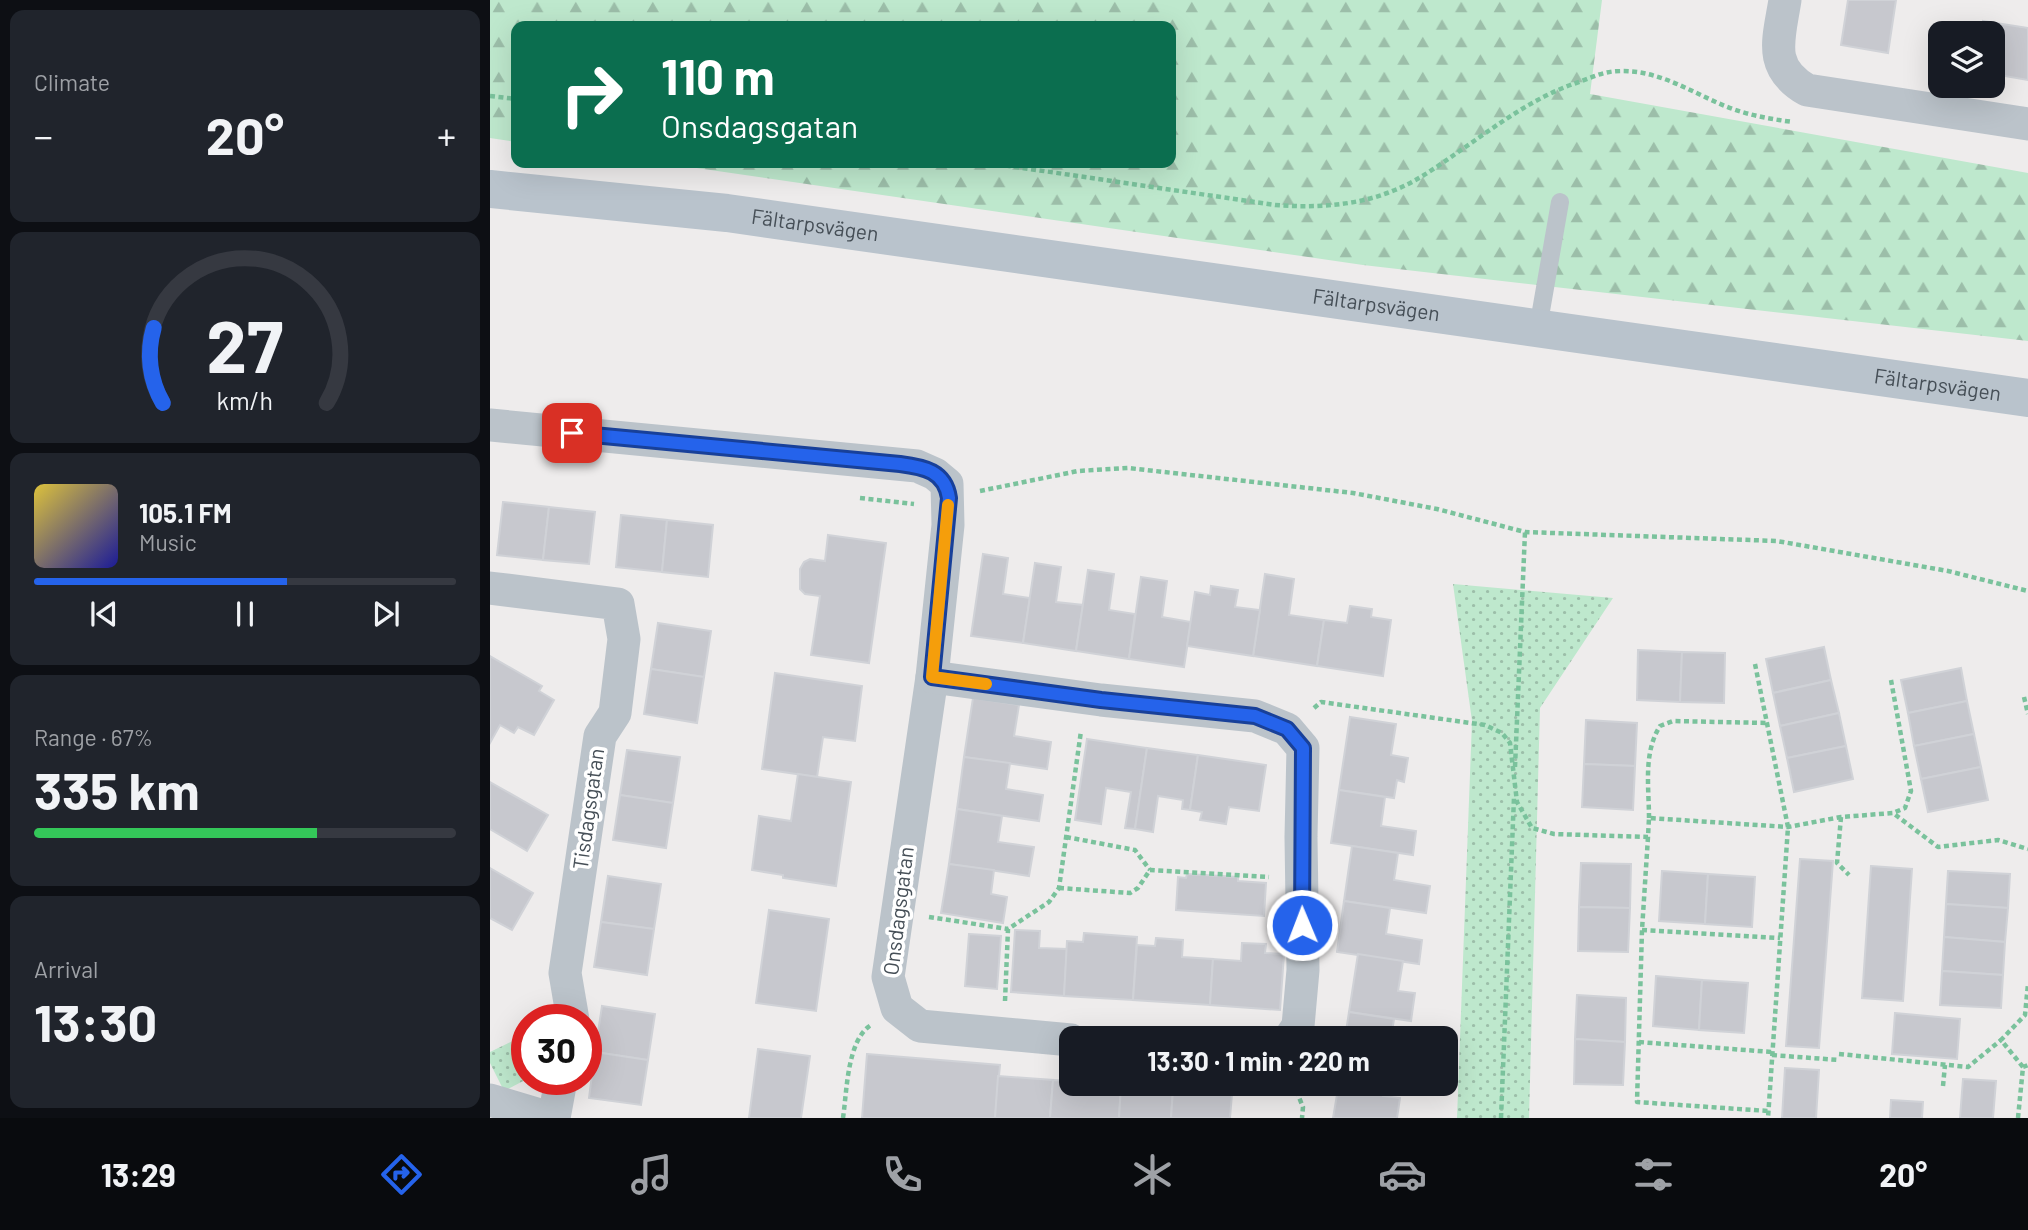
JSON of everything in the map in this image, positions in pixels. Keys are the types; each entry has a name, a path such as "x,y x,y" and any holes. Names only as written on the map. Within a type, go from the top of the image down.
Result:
{"main road":[{"name":"Fältarpsvägen","path":"490,164 727,212"},
{"name":"Fältarpsvägen","path":"490,188 727,212 2028,398"}],"street":[{"path":"1785,0 1778,46 1780,61 1793,82 1807,90 2028,124"},
{"path":"490,425 917,466 935,474 947,484 949,498"},
{"name":"Onsdagsgatan","path":"897,1008 888,977 932,677 949,498"},
{"name":"Tisdagsgatan","path":"490,588 618,604 624,639 615,713 600,736 565,973 570,1004"},
{"path":"932,677 1085,698 1255,716 1287,729 1303,748 1303,970 1298,1026"},
{"path":"897,1008 920,1026 1059,1039"},
{"path":"490,1100 552,1118 557,1095"}],"lane":[{"path":"1538,328 1560,202"}],"path":[{"path":"1023,168 1275,205 1320,207 1396,190 1433,170 1536,100 1601,73 1621,71 1663,79 1726,107 1795,122"},
{"path":"490,96 511,98"},
{"path":"856,498 923,505 1068,473 1128,468 1353,493 1437,509 1525,532 1777,541 1948,570 2028,591"},
{"path":"1501,1118 1525,532"},
{"path":"1755,664 1788,827 1768,1118"},
{"path":"1649,818 1788,827 1840,817 1894,814 1905,807 1911,791 1891,680"},
{"path":"2024,697 2028,714"},
{"path":"897,912 1008,929 1049,902 1059,888 1085,698"},
{"path":"1287,729 1321,702 1485,725 1502,733 1510,743 1517,802 1532,828 1554,834 1648,837"},
{"path":"1767,723 1673,721 1660,726 1651,740 1637,1102 1768,1111"},
{"path":"1894,814 1938,847 1998,840 2028,849"},
{"path":"1840,817 1837,863 1849,875"},
{"path":"1066,837 1126,846 1135,850 1150,870 1301,879"},
{"path":"1059,888 1130,893 1138,888 1150,870"},
{"path":"1003,1033 1008,929"},
{"path":"1642,930 1780,938"},
{"path":"1639,1042 1968,1068 2001,1040 2025,1014 2028,984"},
{"path":"843,1118 855,1043 864,1030 897,1008"},
{"path":"2001,1040 2026,1066 2018,1118"},
{"path":"1943,1086 1945,1065"},
{"path":"1298,1096 1303,1107 1302,1118"}],"green space":[{"path":"490,0 1602,0 1590,94 2028,173 2028,341 1363,265 696,168 1176,168 1176,21 511,21 511,141 490,138"},
{"path":"1453,584 1613,598 1540,708 1529,1118 1457,1118 1472,721"},
{"path":"511,1042 511,1087 504,1091 490,1063 490,1052"}],"building":[{"path":"1848,0 1896,0 1888,53 1841,45"},
{"path":"2005,24 2028,28 2028,80 2005,76"},
{"path":"503,502 549,507 543,560 497,555"},
{"path":"549,507 595,512 589,564 543,560"},
{"path":"621,515 667,520 662,572 616,567"},
{"path":"667,520 713,525 708,577 662,572"},
{"path":"828,535 886,543 869,663 811,655 820,596 805,594 800,589 800,569 804,562 810,559 825,561"},
{"path":"983,554 1008,558 1003,594 1030,598 1023,643 971,636"},
{"path":"1035,563 1061,567 1056,602 1083,605 1076,651 1023,643"},
{"path":"1088,570 1114,574 1109,610 1135,614 1129,659 1076,651"},
{"path":"1265,574 1294,579 1289,615 1324,620 1317,666 1253,656"},
{"path":"1141,577 1167,581 1162,617 1191,622 1184,667 1129,659"},
{"path":"1211,586 1238,590 1235,607 1260,610 1253,656 1187,646 1195,592 1210,595"},
{"path":"1350,606 1372,609 1371,617 1391,620 1383,676 1317,666 1324,620 1347,623"},
{"path":"658,623 711,631 704,677 651,669"},
{"path":"1824,647 1831,680 1773,693 1766,659"},
{"path":"1638,650 1682,652 1680,702 1637,700"},
{"path":"1682,652 1725,653 1724,703 1680,702"},
{"path":"490,656 542,686 539,691 554,700 534,735 518,727 514,733 500,725 490,743"},
{"path":"1961,668 1967,701 1908,713 1901,680"},
{"path":"651,669 704,677 697,723 644,714"},
{"path":"775,673 862,686 855,741 823,737 817,777 762,769"},
{"path":"1831,680 1839,713 1780,726 1773,693"},
{"path":"973,698 1019,705 1014,736 1051,742 1047,769 964,757"},
{"path":"1967,701 1974,734 1914,746 1908,713"},
{"path":"1839,713 1846,746 1787,758 1780,726"},
{"path":"1350,717 1396,724 1391,755 1408,758 1404,782 1397,780 1394,798 1339,790"},
{"path":"1586,720 1637,723 1635,766 1584,764"},
{"path":"1974,734 1981,767 1921,779 1914,746"},
{"path":"1087,739 1147,748 1135,829 1125,828 1131,792 1106,788 1101,824 1075,820"},
{"path":"1846,746 1853,779 1794,792 1787,758"},
{"path":"1147,748 1198,755 1190,810 1182,809 1183,800 1158,796 1153,832 1135,829"},
{"path":"627,750 680,757 673,803 620,795"},
{"path":"1198,755 1266,765 1259,811 1229,807 1226,824 1200,820 1202,812 1190,810"},
{"path":"964,757 1010,763 1006,789 1043,795 1039,821 957,809"},
{"path":"1584,764 1635,766 1633,810 1582,807"},
{"path":"1981,767 1988,800 1928,812 1921,779"},
{"path":"798,774 851,782 836,886 752,870 759,816 791,821"},
{"path":"490,782 548,815 527,851 490,829"},
{"path":"1339,790 1385,797 1381,826 1416,831 1413,855 1331,843"},
{"path":"620,795 673,803 666,848 613,840"},
{"path":"957,809 1002,816 998,842 1034,847 1029,876 949,864"},
{"path":"1352,846 1398,853 1394,880 1430,886 1426,913 1344,901"},
{"path":"1800,859 1833,861 1819,1048 1786,1046"},
{"path":"1581,863 1631,864 1630,908 1579,907"},
{"path":"949,864 994,870 991,894 1007,897 1003,923 941,913"},
{"path":"1871,866 1912,869 1903,1001 1862,998"},
{"path":"490,868 533,893 512,930 490,918"},
{"path":"1662,871 1708,874 1705,924 1659,921"},
{"path":"1948,871 2010,874 2008,908 1946,904"},
{"path":"1187,874 1238,877 1238,881 1266,883 1264,916 1176,910 1178,877 1186,878"},
{"path":"1708,874 1755,877 1752,927 1705,924"},
{"path":"608,876 661,884 654,929 601,922"},
{"path":"1344,901 1390,908 1386,934 1422,940 1419,964 1337,952"},
{"path":"1946,904 2008,908 2005,942 1944,937"},
{"path":"1579,907 1630,908 1628,952 1578,951"},
{"path":"769,910 829,919 816,1011 756,1003"},
{"path":"601,922 654,929 647,975 594,967"},
{"path":"1015,930 1040,931 1039,948 1067,949 1064,996 1011,992"},
{"path":"1084,933 1137,937 1133,1000 1064,996 1067,941 1083,942"},
{"path":"969,934 1001,936 997,989 965,986"},
{"path":"1944,937 2005,942 2003,975 1942,971"},
{"path":"1156,938 1183,940 1182,957 1213,959 1210,1005 1133,1000 1137,945 1155,946"},
{"path":"1242,943 1266,944 1265,953 1284,954 1280,1010 1210,1005 1213,959 1241,961"},
{"path":"1358,954 1403,961 1398,991 1415,993 1411,1021 1349,1012"},
{"path":"1942,971 2003,975 2001,1008 1940,1005"},
{"path":"1656,976 1702,980 1699,1030 1653,1026"},
{"path":"1702,980 1748,983 1744,1033 1699,1030"},
{"path":"1577,995 1626,998 1625,1042 1575,1039"},
{"path":"602,1006 655,1014 648,1060 602,1053"},
{"path":"1349,1012 1394,1019 1393,1026 1347,1026"},
{"path":"1895,1013 1960,1019 1957,1059 1892,1054"},
{"path":"1575,1039 1625,1042 1623,1085 1574,1084"},
{"path":"758,1049 810,1056 801,1118 749,1118"},
{"path":"602,1053 648,1060 641,1105 589,1098 589,1095 602,1095"},
{"path":"867,1054 1000,1065 995,1118 862,1118"},
{"path":"1785,1068 1819,1070 1816,1118 1782,1118"},
{"path":"998,1076 1053,1080 1050,1118 995,1118"},
{"path":"1963,1079 1996,1081 1993,1118 1960,1118"},
{"path":"1053,1080 1059,1080 1059,1096 1120,1096 1119,1118 1050,1118"},
{"path":"1120,1096 1173,1096 1171,1118 1119,1118"},
{"path":"1173,1096 1232,1096 1230,1118 1171,1118"},
{"path":"1337,1096 1400,1098 1397,1118 1333,1118"},
{"path":"1891,1100 1923,1102 1922,1118 1890,1118"}],"slow traffic":[{"path":"948,505 932,677 986,684"}],"route":[{"path":"572,433 900,464 917,466 935,474 947,484 949,498 932,677 1101,700 1255,716 1287,729 1303,748 1302,925"}]}
